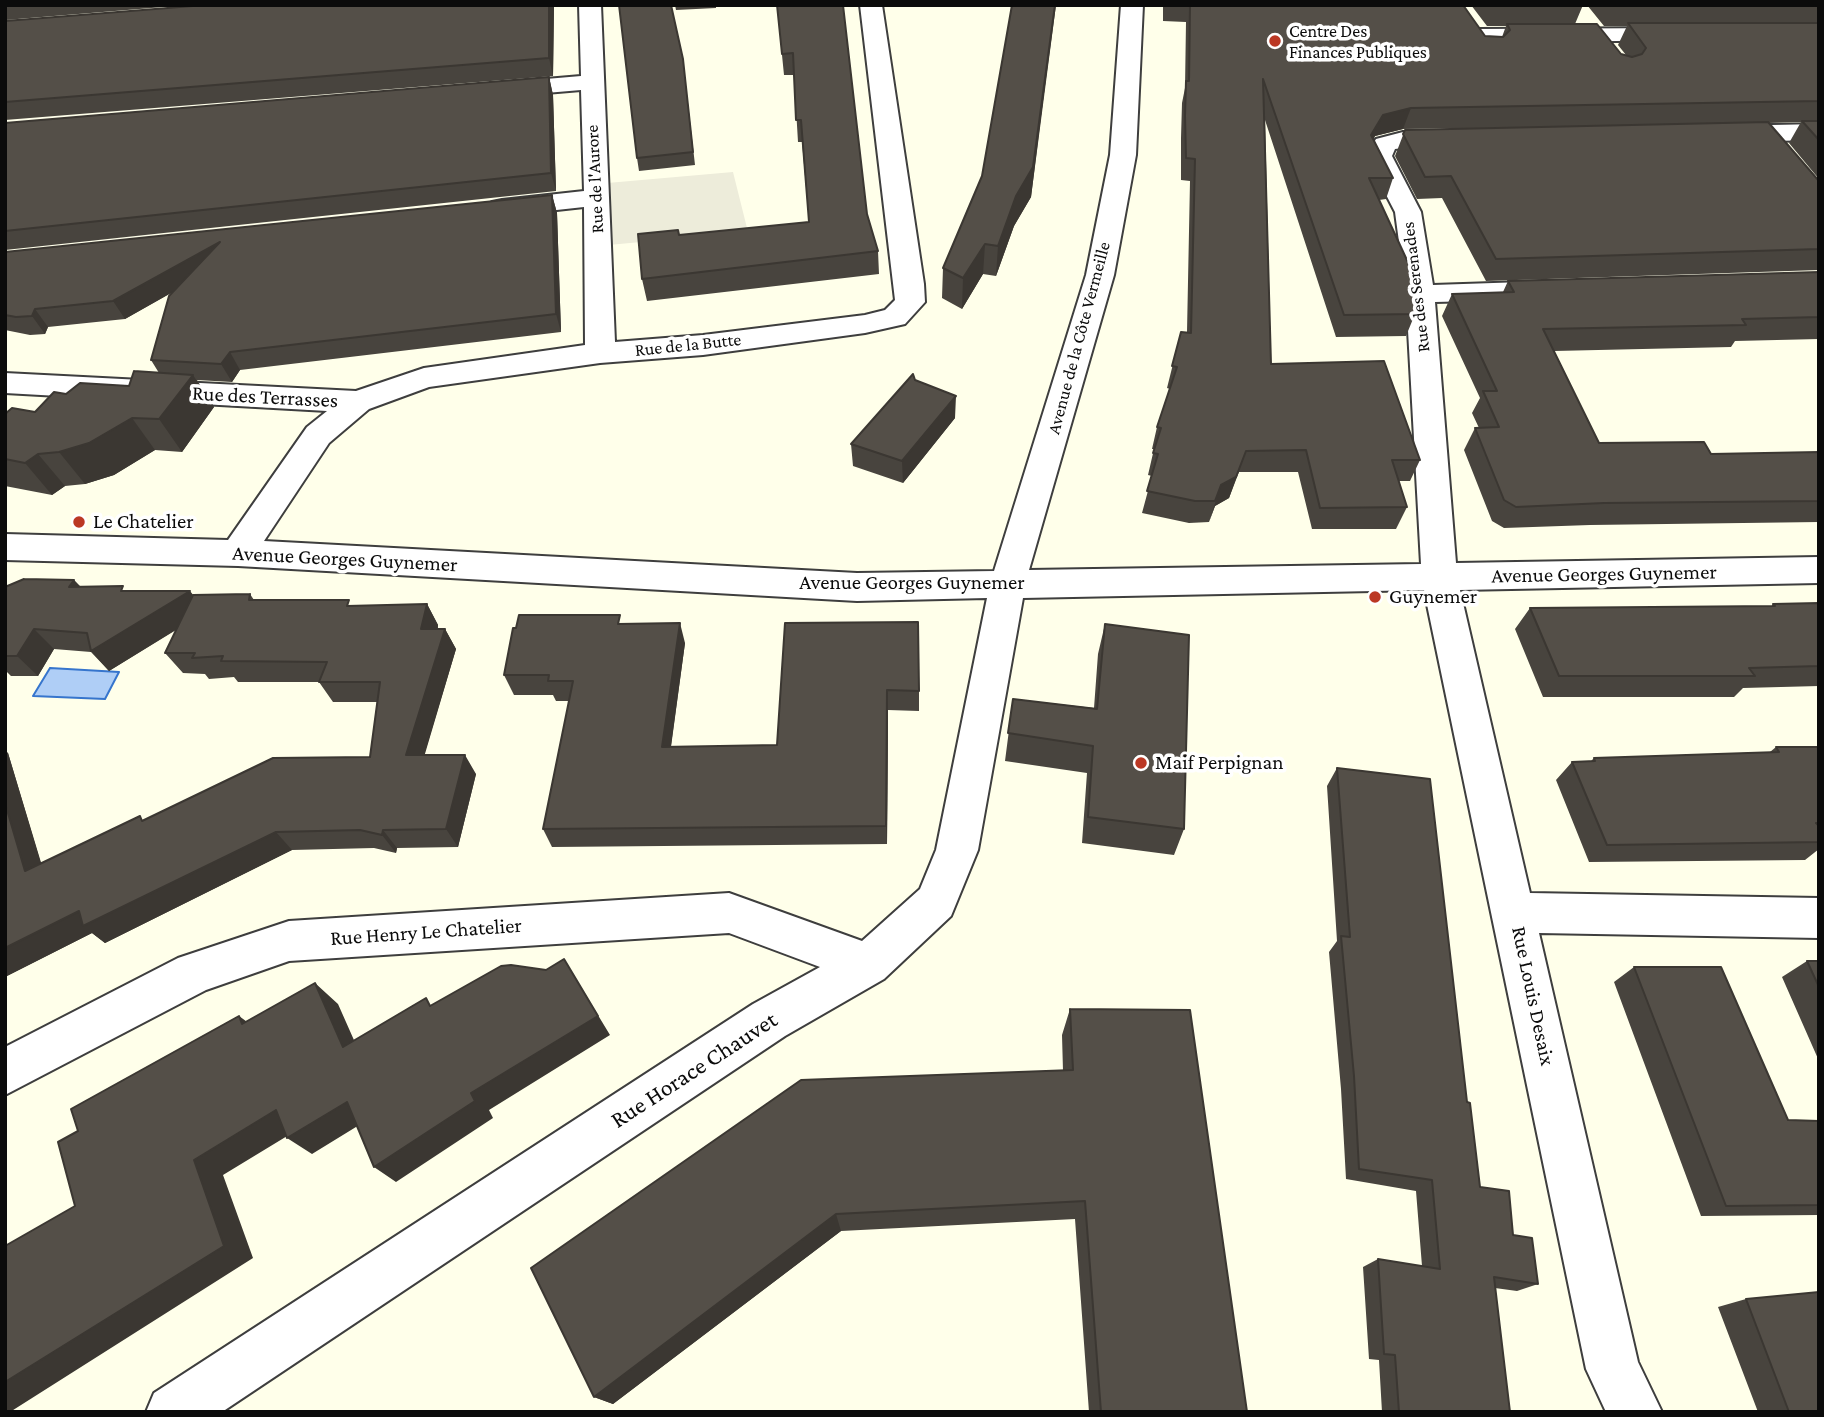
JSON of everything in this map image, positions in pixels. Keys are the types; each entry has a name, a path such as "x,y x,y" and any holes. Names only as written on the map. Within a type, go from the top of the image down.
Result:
{"street":[{"name":"Rue de l'Aurore","path":"590,5 600,353"},
{"name":"Rue de la Butte","path":"238,553 318,435 358,402 424,378 600,353 703,345 866,324 895,317 910,302 910,284 871,5"},
{"name":"Avenue de la Côte Vermeille","path":"1008,583 1100,275 1123,155 1132,5"},
{"path":"1463,15 1483,43 1597,35 1703,35"},
{"path":"1581,15 1614,58"},
{"path":"479,91 591,82"},
{"path":"1693,134 1819,132"},
{"path":"1763,133 1787,162"},
{"name":"Rue des Serenades","path":"1439,577 1420,294 1408,212 1379,156 1385,144 1403,140 1472,139"},
{"path":"474,211 597,198"},
{"path":"1420,294 1585,289"},
{"name":"Rue des Terrasses","path":"5,383 358,402"},
{"name":"Avenue Georges Guynemer","path":"5,547 238,553 857,587 1819,570"},
{"name":"Rue Louis Desaix","path":"1439,577 1515,913 1613,1369 1635,1412"},
{"name":"Rue Horace Chauvet","path":"173,1412 769,1020 868,964 936,902 957,850 1008,583"},
{"name":"Rue Henry Le Chatelier","path":"5,1072 194,974 289,941 729,913 868,964"},
{"path":"1515,913 1819,918"}],"shaded area":[{"path":"733,172 748,232 598,246 596,184"}],"water":[{"path":"50,668 119,672 105,699 33,696"}],"building":[{"path":"205,5 549,5 549,58 5,102 5,21"},
{"path":"619,5 671,5 683,59 693,152 637,158"},
{"path":"777,5 843,5 867,214 878,251 642,279 638,234 678,230 679,235 809,222 801,120 796,120 793,53 782,54"},
{"path":"1012,5 1055,5 1033,167 1016,196 998,246 985,244 963,278 943,268 982,176"},
{"path":"1190,5 1463,5 1485,36 1503,37 1510,30 1507,24 1597,24 1621,54 1632,57 1642,54 1646,48 1628,23 1819,23 1819,101 1411,108 1383,115 1371,135 1393,178 1369,178 1412,271 1415,314 1344,315 1263,79 1271,364 1384,361 1420,460 1392,460 1407,507 1320,508 1306,450 1246,451 1236,477 1221,485 1215,501 1195,501 1147,491 1158,454 1153,453 1161,428 1157,427 1177,367 1172,366 1181,332 1191,333 1195,159 1186,158 1185,116 1186,81 1189,81"},
{"path":"549,77 551,173 5,231 5,123"},
{"path":"1802,121 1819,121 1819,140"},
{"path":"1768,122 1819,181 1819,249 1496,259 1451,176 1425,177 1403,134 1405,130"},
{"path":"552,195 556,314 230,352 221,364 151,360 169,296 220,242 113,301 35,309 32,316 5,315 5,252"},
{"path":"1819,272 1819,317 1742,319 1746,325 1543,329 1599,443 1704,442 1711,454 1819,452 1819,501 1604,503 1516,507 1504,500 1475,428 1499,427 1483,391 1497,391 1452,294 1514,292 1508,281"},
{"path":"134,371 193,375 159,419 132,418 89,443 59,452 38,454 25,463 5,459 5,414 12,408 35,412 54,392 66,394 80,383 129,386"},
{"path":"913,374 915,380 956,396 902,461 851,444"},
{"path":"24,579 74,580 69,587 123,586 121,591 190,591 91,651 87,633 34,629 17,656 5,656 5,587"},
{"path":"250,594 249,600 349,600 347,606 427,604 421,629 445,629 406,755 465,755 446,829 383,830 382,835 360,830 276,832 83,926 79,911 5,948 5,803 25,871 140,816 142,821 273,758 370,757 380,682 319,682 327,662 221,661 223,656 192,658 195,653 165,653 193,595"},
{"path":"1819,603 1819,666 1749,668 1755,676 1559,676 1530,608 1775,606 1773,604"},
{"path":"519,615 620,615 618,624 680,623 662,747 777,745 785,623 918,622 919,691 887,690 886,826 543,829 573,681 548,681 549,675 504,675 513,628 516,628"},
{"path":"1105,624 1189,635 1184,829 1088,817 1093,746 1008,733 1013,699 1097,709"},
{"path":"1776,747 1819,747 1819,823 1816,823 1819,826 1819,842 1607,845 1572,762 1595,761 1594,758 1779,752"},
{"path":"1337,768 1430,779 1467,1102 1470,1103 1480,1187 1509,1191 1513,1235 1532,1238 1538,1284 1494,1277 1510,1412 1399,1412 1395,1355 1384,1354 1378,1259 1440,1269 1432,1180 1359,1169 1354,1076 1341,936 1350,937"},
{"path":"564,959 598,1016 471,1093 475,1101 374,1167 347,1102 287,1138 276,1110 194,1160 224,1246 5,1382 5,1246 75,1206 58,1142 78,1131 71,1109 239,1016 242,1024 315,983 343,1047 426,998 430,1006 501,966 546,970"},
{"path":"1807,961 1819,961 1819,987"},
{"path":"1634,967 1721,967 1788,1120 1819,1121 1819,1205 1726,1206"},
{"path":"1070,1009 1190,1010 1247,1412 1101,1412 1085,1201 836,1214 594,1397 531,1268 801,1080 1073,1070"},
{"path":"1819,1292 1819,1412 1789,1412 1746,1299"}],"place":[{"name":"Centre Des Finances Publiques","path":"1275,41"},
{"name":"Le Chatelier","path":"79,522"},
{"name":"Guynemer","path":"1375,597"},
{"name":"Maif Perpignan","path":"1141,763"}]}
